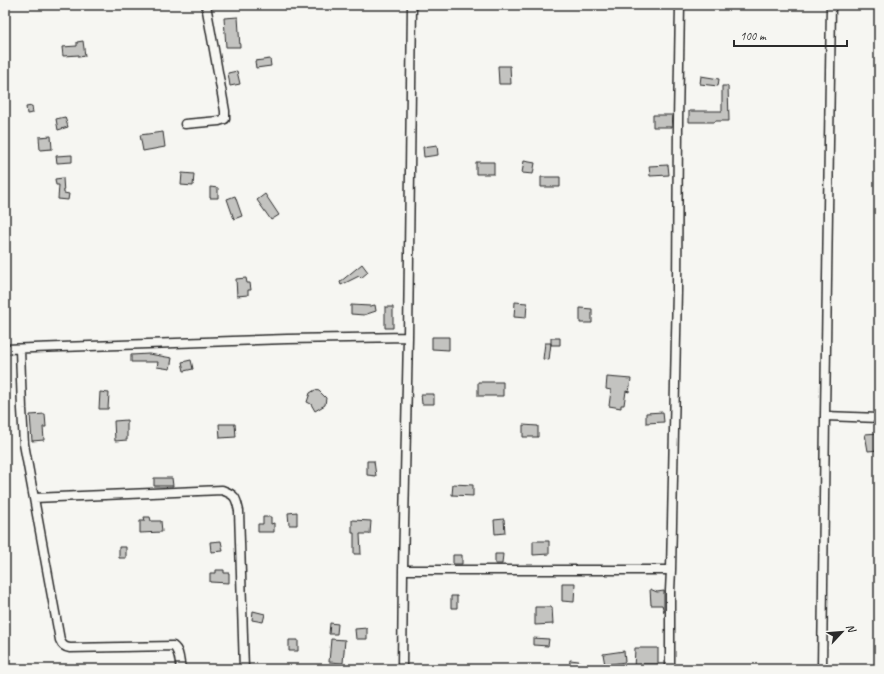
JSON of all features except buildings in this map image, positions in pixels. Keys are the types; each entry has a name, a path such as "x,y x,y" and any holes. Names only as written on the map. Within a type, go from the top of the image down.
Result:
{"street":[{"path":"185,124 219,121 225,119 225,111 206,5"},
{"path":"402,669 412,5"},
{"path":"670,669 670,591 678,290 680,5"},
{"path":"822,669 831,5"},
{"path":"5,349 287,339 408,337"},
{"path":"20,349 24,444 62,644 70,648 173,646 178,652 181,669"},
{"path":"825,416 879,418"},
{"path":"34,498 222,490 231,493 234,496 239,511 244,669"},
{"path":"403,570 671,570"}]}
